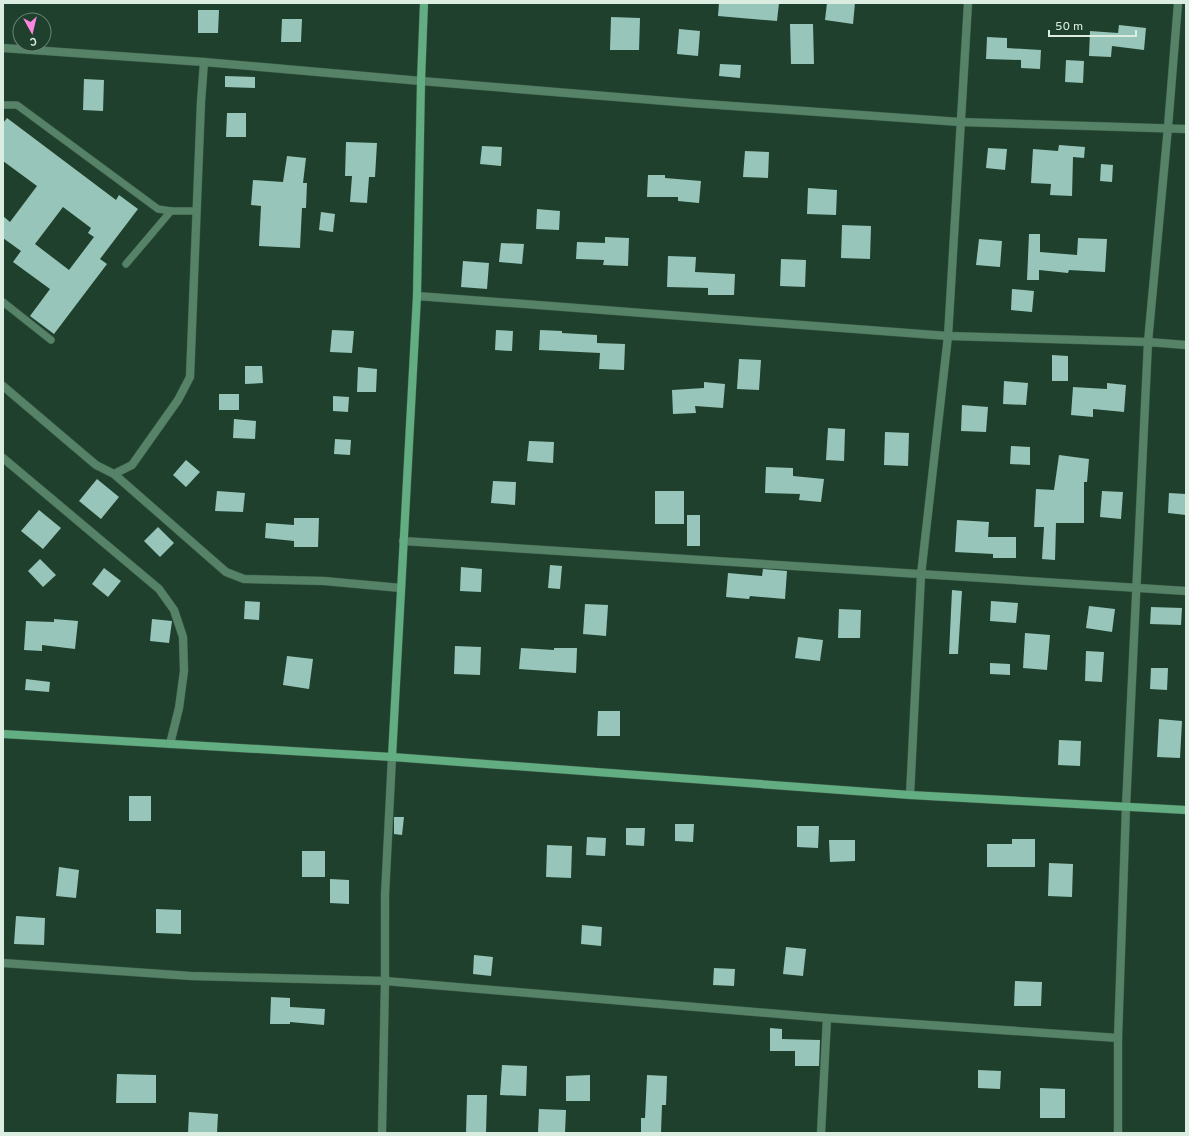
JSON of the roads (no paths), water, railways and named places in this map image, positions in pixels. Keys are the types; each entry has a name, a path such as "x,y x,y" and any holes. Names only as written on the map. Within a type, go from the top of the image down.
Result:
{"street":[{"path":"382,1133 385,895 401,588 402,541 417,296 424,3"},
{"path":"910,795 921,574 948,336 968,3"},
{"path":"1118,1133 1118,1038 1126,807 1148,342 1178,3"},
{"path":"3,48 204,62 421,82 960,122 1168,127 1186,129"},
{"path":"114,474 132,465 178,400 190,377 196,211 204,62"},
{"path":"417,296 948,336 1148,342 1186,345"},
{"path":"3,386 96,465 114,474 226,572 244,579 324,581 401,588"},
{"path":"3,458 159,589 174,610 183,637 184,671 179,708 170,744"},
{"path":"402,541 1186,590"},
{"path":"3,734 392,757 910,795 1186,810"},
{"path":"3,963 191,976 385,981 827,1018 1118,1038"},
{"path":"821,1133 827,1018"}],"lane":[{"path":"3,105 17,105 158,209 171,211 196,211"},
{"path":"126,264 171,211"},
{"path":"3,302 51,340"}]}
